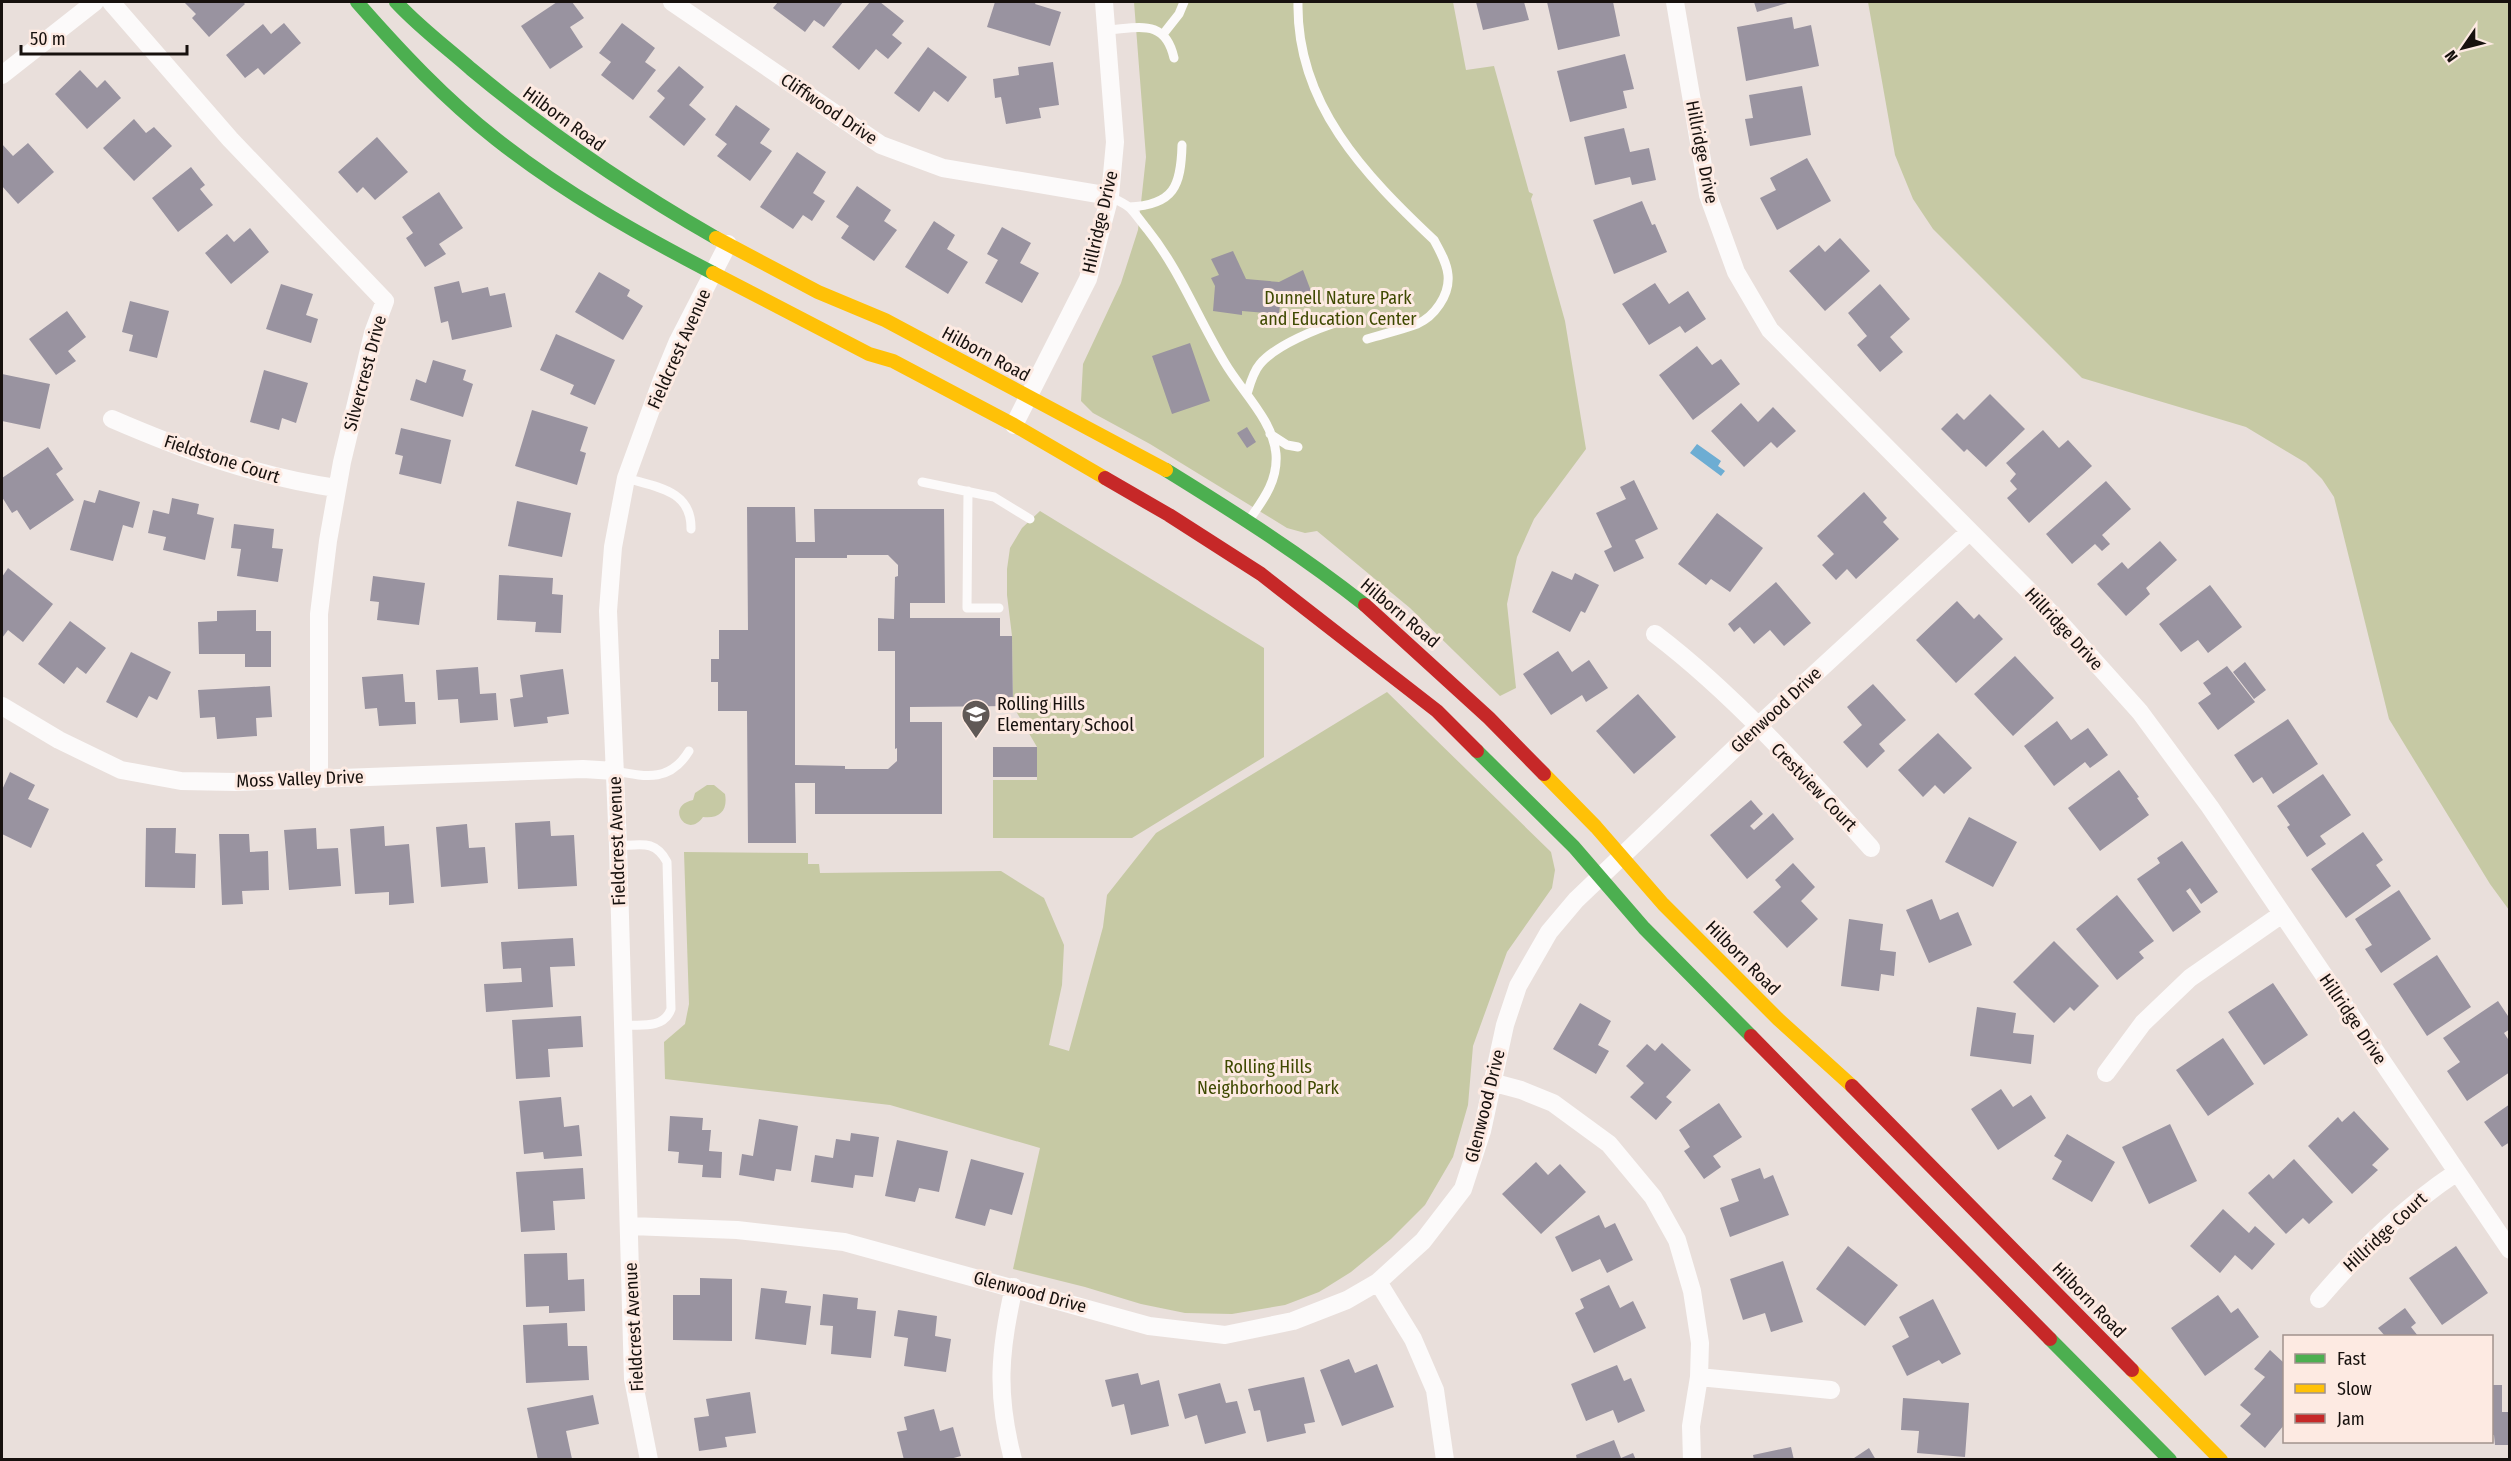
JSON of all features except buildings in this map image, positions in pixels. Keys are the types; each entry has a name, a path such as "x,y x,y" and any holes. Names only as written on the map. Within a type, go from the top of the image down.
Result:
{"street":[{"path":"2,75 95,2"},
{"name":"Silvercrest Drive","path":"111,2 230,139 385,302 373,333 336,488 319,614 319,777"},
{"path":"357,2 395,45 441,91 496,139 566,190 713,274 869,354 893,361 1014,425 1169,515 1261,574 1437,711 1574,847 1644,928 2170,1460"},
{"name":"Hilborn Road","path":"396,2 414,22 529,118 584,158 728,244 852,309 885,320 1154,462 1248,521 1324,573 1377,614 1548,777 1623,856 1663,904 1778,1019 1834,1067 2221,1460"},
{"name":"Cliffwood Drive","path":"672,2 881,145 943,168 1110,196"},
{"name":"Hillridge Drive","path":"1014,425 1088,279 1110,196 1115,142 1104,2"},
{"name":"Hillridge Drive","path":"1675,2 1708,195 1736,272 1770,330 2054,616 2140,712 2210,807 2510,1250"},
{"name":"Fieldcrest Avenue","path":"649,1460 633,1379 618,846 608,611 613,547 627,478 665,372 728,244"},
{"name":"Fieldstone Court","path":"112,419 186,451 289,480 336,488"},
{"name":"Glenwood Drive","path":"630,1226 737,1230 844,1242 1149,1326 1225,1335 1293,1322 1347,1300 1378,1282 1423,1240 1463,1189 1482,1131 1505,1025 1518,986 1549,932 1576,900 1757,727 1969,532"},
{"name":"Crestview Court","path":"1654,634 1697,667 1872,848"},
{"name":"Moss Valley Drive","path":"2,706 59,740 121,770 181,781 236,782 319,777 430,776 583,769 615,771"},
{"path":"2106,1073 2143,1023 2190,978 2283,914"},
{"path":"1491,1082 1521,1090 1553,1103 1609,1144 1653,1197 1677,1240 1692,1291 1700,1343 1699,1377 1690,1426 1692,1460"},
{"name":"Hillridge Court","path":"2319,1299 2362,1249 2428,1191 2457,1172"},
{"path":"1378,1282 1413,1340 1435,1390 1445,1460"},
{"path":"1013,1460 1004,1425 1000,1369 1014,1287"},
{"path":"1699,1377 1831,1390"}],"lane":[{"path":"1164,33 1179,14 1184,2"},
{"path":"1298,2 1301,39 1307,67 1324,111 1365,172 1434,240 1442,254 1448,276 1444,297 1433,312 1418,324 1367,339"},
{"path":"1106,30 1151,27 1164,33 1171,43 1174,58"},
{"path":"1129,207 1151,206 1169,196 1178,183 1182,144"},
{"path":"1110,196 1129,207 1153,237 1183,282 1226,364 1260,413 1270,434 1276,452 1276,470 1272,485 1248,521"},
{"path":"1247,394 1259,366 1272,353 1326,326 1342,321"},
{"path":"1270,434 1287,445 1298,447"},
{"path":"627,478 673,493 684,502 691,517 691,529"},
{"path":"922,482 994,497 1030,519"},
{"path":"968,491 968,608 999,608"},
{"path":"615,771 641,776 657,775 681,764 689,751"},
{"path":"618,846 652,845 658,849 667,862 671,1009 668,1016 657,1024 623,1026"}],"green space":[{"name":"Dunnell Nature Park and Education Center","path":"1134,2 1453,2 1466,70 1494,66 1529,192 1533,194 1531,199 1565,321 1586,449 1534,519 1517,557 1507,604 1516,688 1500,696 1410,608 1317,531 1305,533 1287,528 1150,444 1093,413 1081,401 1083,364 1121,283 1138,230 1146,157"},
{"path":"1868,2 2509,2 2509,910 2490,884 2389,719 2334,497 2322,479 2306,463 2246,427 2082,378 1933,229 1913,199 1895,155"},
{"path":"1040,511 1264,648 1264,757 1132,838 993,838 993,780 1037,780 1037,747 1013,706 1012,636 1007,595 1007,569 1010,548 1022,528"},
{"name":"Rolling Hills Neighborhood Park","path":"1387,692 1551,852 1555,870 1552,888 1507,952 1473,1046 1468,1105 1453,1157 1425,1205 1391,1239 1351,1272 1319,1292 1285,1305 1232,1314 1185,1313 1141,1304 1013,1269 1040,1148 890,1105 665,1079 664,1042 685,1024 689,1004 684,852 808,853 808,864 819,864 820,873 1001,871 1044,898 1064,945 1062,985 1049,1045 1069,1051 1103,927 1107,895 1156,833"},
{"path":"707,785 714,785 725,794 724,809 718,815 703,817 697,823 691,825 685,823 679,814 680,808 684,803 693,800 695,793"}],"water":[{"path":"1697,444 1721,461 1718,466 1725,471 1721,476 1690,453"}],"traffic: fast":[{"path":"357,2 424,74 496,139 548,177 602,211 713,273"},
{"path":"396,2 471,69 559,137 652,200 716,238"},
{"path":"1166,470 1292,551 1365,605"},
{"path":"1477,751 1574,847 1644,928 1751,1036"},
{"path":"2050,1339 2170,1460"}],"traffic: slow":[{"path":"716,238 818,292 885,320 1166,470"},
{"path":"713,273 869,354 893,361 1014,425 1105,478"},
{"path":"1544,774 1596,827 1663,904 1778,1019 1852,1086"},
{"path":"2132,1370 2221,1460"}],"traffic: jam":[{"path":"1105,478 1169,515 1261,574 1437,711 1477,751"},
{"path":"1365,605 1489,718 1544,774"},
{"path":"1751,1036 2050,1339"},
{"path":"1852,1086 2132,1370"}],"place":[{"name":"Rolling Hills Elementary School","path":"976,740"}]}
